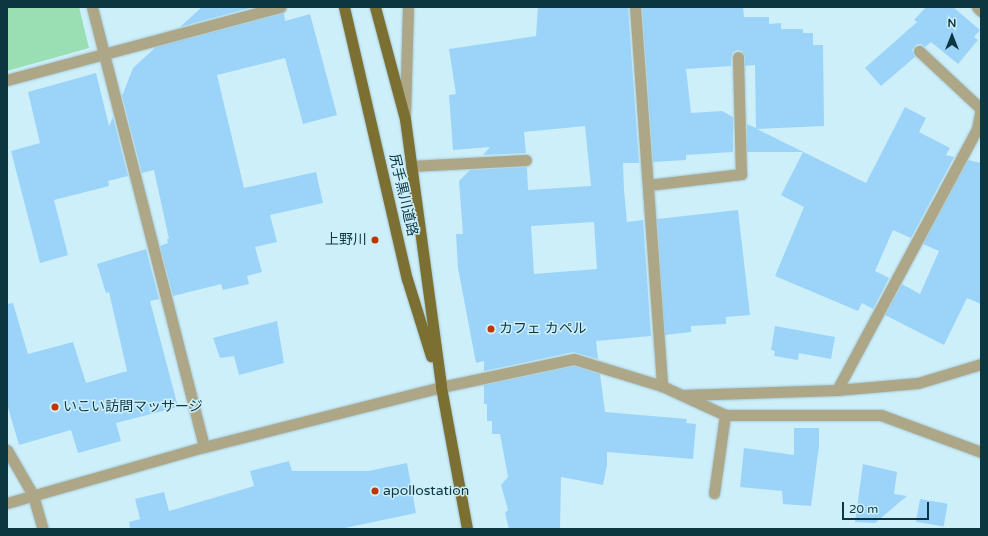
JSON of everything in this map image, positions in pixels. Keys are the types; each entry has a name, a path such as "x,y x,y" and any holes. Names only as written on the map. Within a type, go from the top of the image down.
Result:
{"main road":[{"name":"尻手黒川道路","path":"344,7 407,279 441,387"},
{"name":"尻手黒川道路","path":"375,7 405,119 441,387 467,529"}],"street":[{"path":"92,7 204,447"},
{"path":"7,80 280,7"},
{"path":"405,119 408,7"},
{"path":"635,7 662,386"},
{"path":"977,7 981,10"},
{"path":"837,390 977,129 981,109 919,51"},
{"path":"648,185 741,174 738,58"},
{"path":"411,166 526,160"},
{"path":"7,503 204,447 441,387 574,359 662,386 725,415 881,415 981,452"},
{"path":"679,395 837,390 918,383 981,364"},
{"path":"714,493 725,415"},
{"path":"7,450 33,495 43,529"}],"green space":[{"path":"7,7 79,7 89,48 7,71"}],"building":[{"path":"202,7 253,7 180,27"},
{"path":"538,7 628,7 639,163 623,163 624,190 627,222 643,220 651,336 596,341 598,359 573,352 484,371 484,361 476,363 458,268 456,234 463,234 459,181 470,170 527,167 528,190 591,186 585,126 524,132 526,153 483,155 490,147 453,150 449,95 456,94 449,49 536,36","holes":["594,222 597,269 534,274 531,226"]},
{"path":"642,7 743,7 744,17 769,17 769,24 781,23 781,29 803,29 803,33 813,33 813,45 823,45 824,126 757,129 866,183 905,107 926,118 919,132 950,148 946,155 954,157 911,238 893,230 875,271 889,278 873,309 862,303 858,311 775,276 804,207 781,195 803,152 747,152 747,124 756,128 755,65 745,66 745,56 742,51 737,50 732,53 731,66 686,69 691,113 722,111 733,117 733,152 686,155 686,160 653,162"},
{"path":"926,7 953,7 980,30 974,37 978,40 958,64 931,42 925,47 921,44 917,44 912,50 915,57 881,86 865,68 917,22 914,20"},
{"path":"284,13 285,21 310,14 337,115 303,124 285,58 217,75 244,188 316,172 323,203 270,215 277,242 255,247 262,272 247,276 249,284 223,290 221,284 173,296 160,246 168,243 167,239 169,239 154,170 142,173 122,96 133,68 156,47"},
{"path":"96,73 109,126 113,117 128,176 108,181 109,186 54,200 68,255 40,263 11,151 40,143 28,92"},
{"path":"968,160 981,163 981,304 967,298 944,345 885,315 902,284 920,294 939,251 923,244"},
{"path":"738,210 750,315 726,317 726,324 691,326 691,332 665,335 657,219"},
{"path":"146,249 159,299 150,301 178,407 116,423 121,441 78,453 71,430 19,445 7,404 7,304 13,303 28,354 73,342 86,383 127,371 109,292 106,293 97,264"},
{"path":"277,321 284,363 239,375 234,356 220,358 213,338"},
{"path":"775,326 835,337 831,359 799,353 798,360 774,356 775,351 771,350"},
{"path":"574,366 600,374 605,412 687,419 686,423 696,424 693,459 607,452 607,465 603,485 561,477 560,529 509,529 505,513 508,510 501,485 508,477 500,434 492,434 492,421 487,421 487,404 484,404 484,385"},
{"path":"794,428 819,428 819,446 811,506 783,504 782,491 740,487 744,448 794,455"},
{"path":"289,461 292,471 368,471 407,463 416,513 340,529 130,529 129,522 140,519 135,499 164,492 169,511 254,486 250,471"},
{"path":"863,464 897,472 894,494 907,496 875,523 855,522"},
{"path":"920,499 948,504 944,527 916,522"}],"place":[{"name":"上野川","path":"375,240"},
{"name":"カフェ カペル","path":"491,329"},
{"name":"いこい訪問マッサージ","path":"55,407"},
{"name":"apollostation","path":"375,491"}]}
